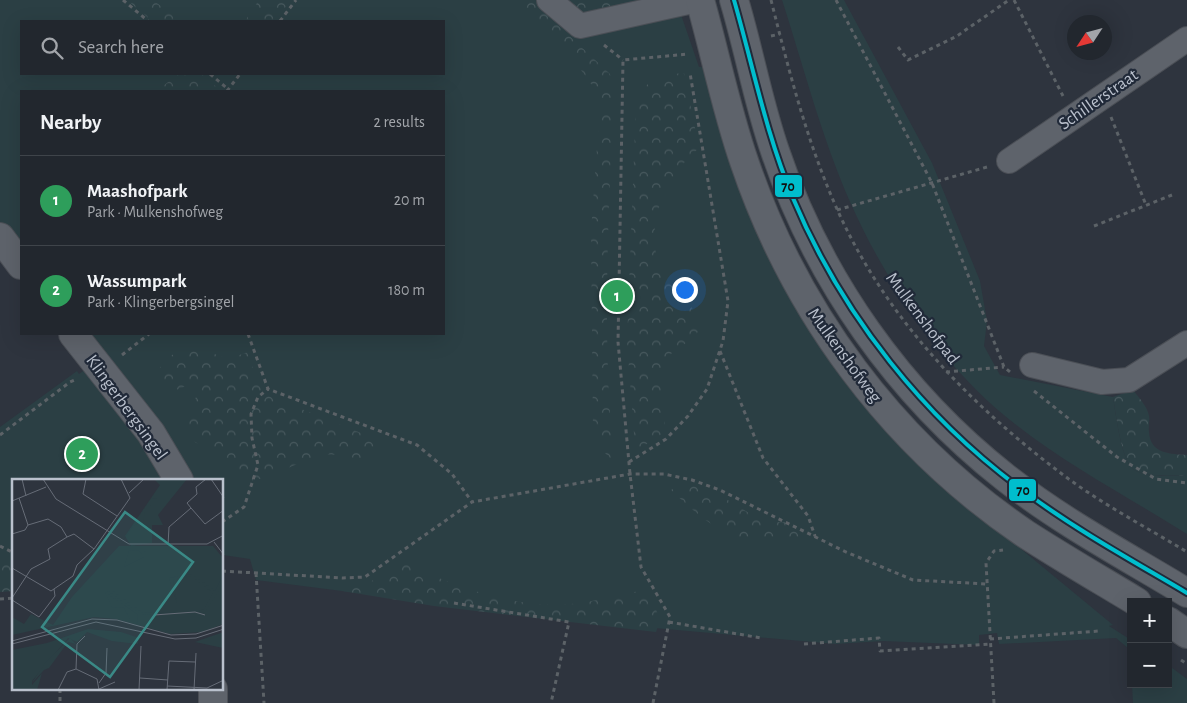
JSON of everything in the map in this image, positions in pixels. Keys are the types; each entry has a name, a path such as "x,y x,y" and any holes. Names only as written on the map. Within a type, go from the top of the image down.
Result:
{"street":[{"path":"549,0 580,26 699,0"},
{"name":"Mulkenshofweg","path":"699,0 715,50 743,161 769,226 799,289 830,338 904,432 959,482 1024,532 1131,598"},
{"name":"Mulkenshofweg","path":"734,0 775,150 800,214 855,317 888,362 931,410 1006,478 1044,505 1187,593"},
{"name":"Schillerstraat","path":"1009,161 1187,38"},
{"name":"Klingerbergsingel","path":"74,335 151,433 178,479"},
{"path":"1023,374 1102,382 1129,380 1187,343"},
{"path":"1172,624 1187,634"},
{"path":"213,690 213,703"}],"path":[{"path":"123,0 147,20"},
{"path":"281,20 296,0"},
{"name":"Mulkenshofpad","path":"771,0 811,145 837,210 884,295 946,372 1010,433 1064,476 1187,552"},
{"path":"836,0 932,182 1004,367 1023,374"},
{"path":"898,47 908,60 957,36 1009,0"},
{"path":"1014,0 1073,116"},
{"path":"653,703 670,617 641,567 618,342 624,60 687,55 715,50"},
{"path":"629,462 666,439 688,416 706,388 724,341 728,301 687,55"},
{"path":"211,75 228,90 239,75"},
{"path":"1103,96 1146,205"},
{"path":"837,210 1009,161"},
{"path":"1094,226 1172,195"},
{"path":"0,435 70,382 101,370 148,335"},
{"path":"248,335 268,390"},
{"path":"720,351 763,458 808,516 815,537"},
{"path":"946,372 1004,367 1023,374 1117,457 1156,479 1187,483"},
{"path":"268,390 417,445 452,474 472,502"},
{"path":"224,521 244,507 258,465 252,438 252,414 258,397 268,390"},
{"path":"224,571 343,578 365,576 472,502 630,474 664,474 692,480 720,490 846,552 913,580 987,584 994,703"},
{"path":"0,546 12,553"},
{"path":"256,573 264,703"},
{"path":"454,603 569,622 551,703"},
{"path":"669,622 761,638"},
{"path":"990,639 1099,631"},
{"path":"804,644 879,638 880,651 990,644"},
{"path":"60,690 60,703"}],"green space":[{"path":"0,0 676,0 699,67 703,67 792,289 1025,543 1021,549 1113,625 1109,626 1127,637 1127,647 1116,638 999,644 997,633 979,635 979,645 883,641 836,644 576,621 256,580 250,559 224,555 224,479 192,479 188,470 85,335 445,335 445,90 20,90 20,257 0,228"},
{"path":"127,0 153,0 179,20 151,20"},
{"path":"259,0 291,0 276,20 246,20"},
{"path":"509,0 531,0 609,73 614,80 608,223 607,319 610,415 614,462 600,448 593,430 591,232 600,104 595,91 575,62"},
{"path":"566,0 629,0 629,3 583,13"},
{"path":"782,0 844,0 932,163 980,281 987,321 984,346 1000,375 1113,397 1123,449 1126,459 1131,466 1136,471 1148,474 1187,476 1187,534 1056,454 1015,424 965,378 920,324 882,264 851,204 822,129"},
{"path":"684,73 699,148 685,161 664,193 655,230 655,249 660,267 670,284 692,308 701,327 692,339 672,353 663,369 662,390 665,432 642,447 635,447 627,342 636,103 640,94 654,79"},
{"path":"178,75 203,75 220,90 157,90"},
{"path":"193,346 228,359 248,352 256,380 269,396 376,439 374,451 361,460 343,455 320,454 270,476 245,483 220,454 195,442 190,436 188,429 190,412 204,381 174,390 163,383 157,374 167,359 181,350"},
{"path":"97,361 182,479 12,479 12,591 0,591 0,427 77,371 79,374"},
{"path":"1133,390 1143,402 1148,412 1150,439 1153,445 1157,449 1168,453 1187,455 1187,476 1148,474 1136,471 1126,459 1113,397"},
{"path":"694,485 708,488 749,513 770,522 789,522 811,535 768,542 734,536 703,518 671,490 677,486"},
{"path":"0,554 12,561 12,591 0,592"},
{"path":"402,562 484,594 527,603 571,604 639,591 655,607 660,620 656,632 434,606 342,591 374,580"},
{"path":"1172,668 1187,679 1187,703 1133,703 1132,688 1172,688"}],"transit line":[{"name":"70","path":"734,0 767,125 793,198 813,241 836,283 862,324 890,362 921,399 990,465 1066,521 1187,593"}],"place":[{"name":"Maashofpark","path":"617,296"},
{"name":"Wassumpark","path":"82,454"}]}
